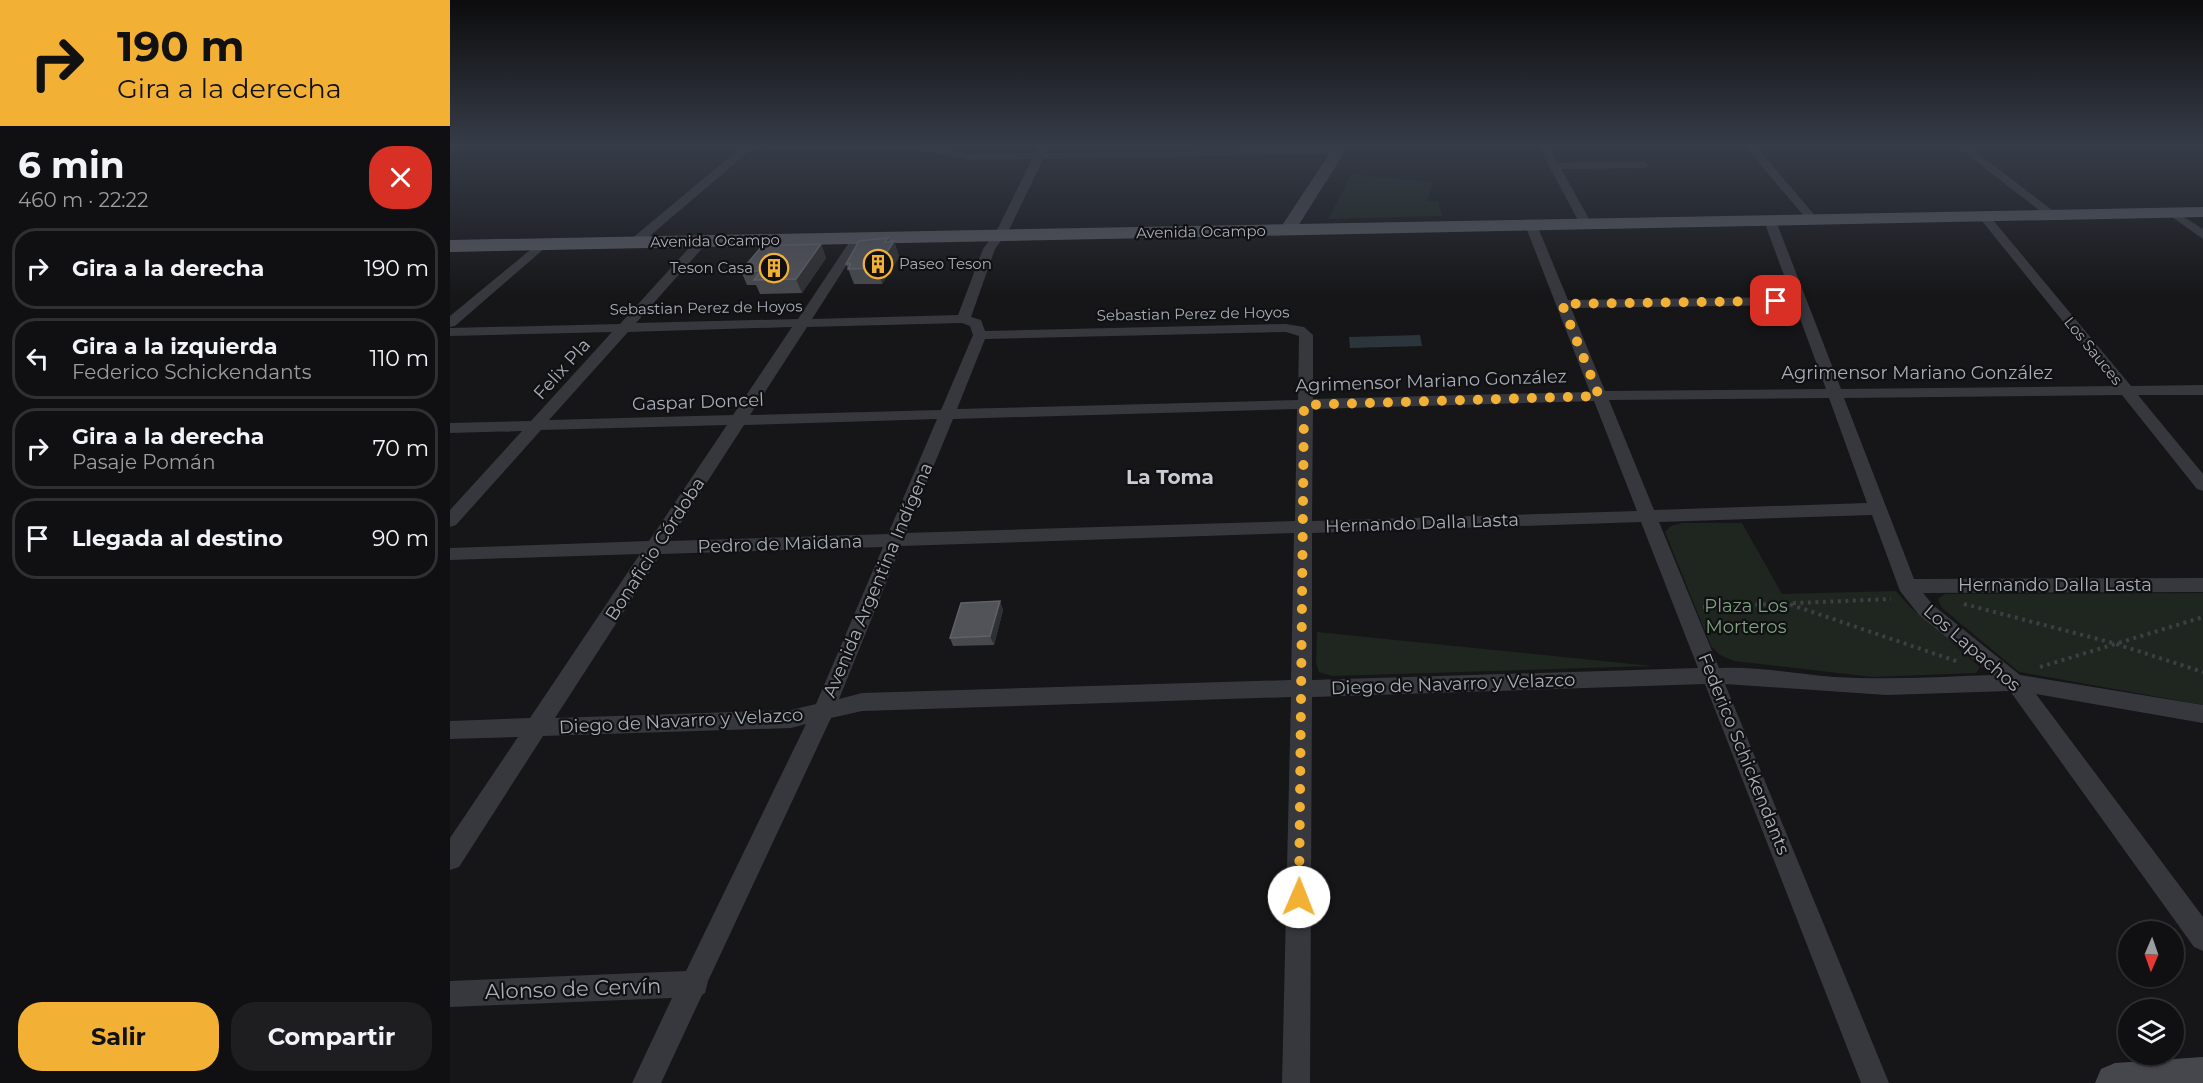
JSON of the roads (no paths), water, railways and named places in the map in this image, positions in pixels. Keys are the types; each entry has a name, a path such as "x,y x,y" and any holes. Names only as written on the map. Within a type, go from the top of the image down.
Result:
{"main road":[{"path":"1287,230 1309,196"},
{"name":"Avenida Ocampo","path":"450,246 2203,212"},
{"path":"2115,1083 2203,1077"}],"street":[{"path":"634,243 690,196"},
{"path":"980,335 976,323 963,319 989,249 999,236 1019,196"},
{"path":"1571,196 1586,224"},
{"path":"1792,196 1813,220"},
{"path":"2026,196 2052,215"},
{"path":"2173,213 2203,235"},
{"name":"Los Sauces","path":"1984,216 2203,485"},
{"name":"Los Lapachos","path":"1770,221 1907,586 1926,610 2016,682 2203,938"},
{"name":"Federico Schickendants","path":"1531,225 1875,1083"},
{"name":"Bonaficio Córdoba","path":"450,859 657,548 858,238"},
{"name":"Felix Pla","path":"450,521 702,241"},
{"path":"450,323 541,245"},
{"path":"1562,304 1800,301"},
{"name":"Sebastian Perez de Hoyos","path":"450,332 963,319"},
{"name":"Sebastian Perez de Hoyos","path":"980,335 1299,330 1306,335 1304,405"},
{"name":"Avenida Argentina Indígena","path":"646,1083 696,984 823,712 980,335"},
{"name":"Agrimensor Mariano González","path":"948,414 1599,396 2203,390"},
{"path":"1296,1083 1305,526 1304,405"},
{"name":"Gaspar Doncel","path":"450,428 948,414"},
{"name":"Hernando Dalla Lasta","path":"895,540 1877,509"},
{"name":"Pedro de Maidana","path":"450,554 895,540"},
{"name":"Hernando Dalla Lasta","path":"1907,586 2203,585"},
{"name":"Diego de Navarro y Velazco","path":"450,730 790,719 862,702 1742,675 1834,685 1886,687 2016,682 2203,714"},
{"name":"Alonso de Cervín","path":"450,994 696,984"}],"place":[{"name":"Paseo Teson","path":"878,264"},
{"name":"Teson Casa","path":"774,268"}],"district":[{"name":"La Toma","path":"1170,477"}],"park label":[{"name":"Plaza Los Morteros","path":"1746,616"}]}
